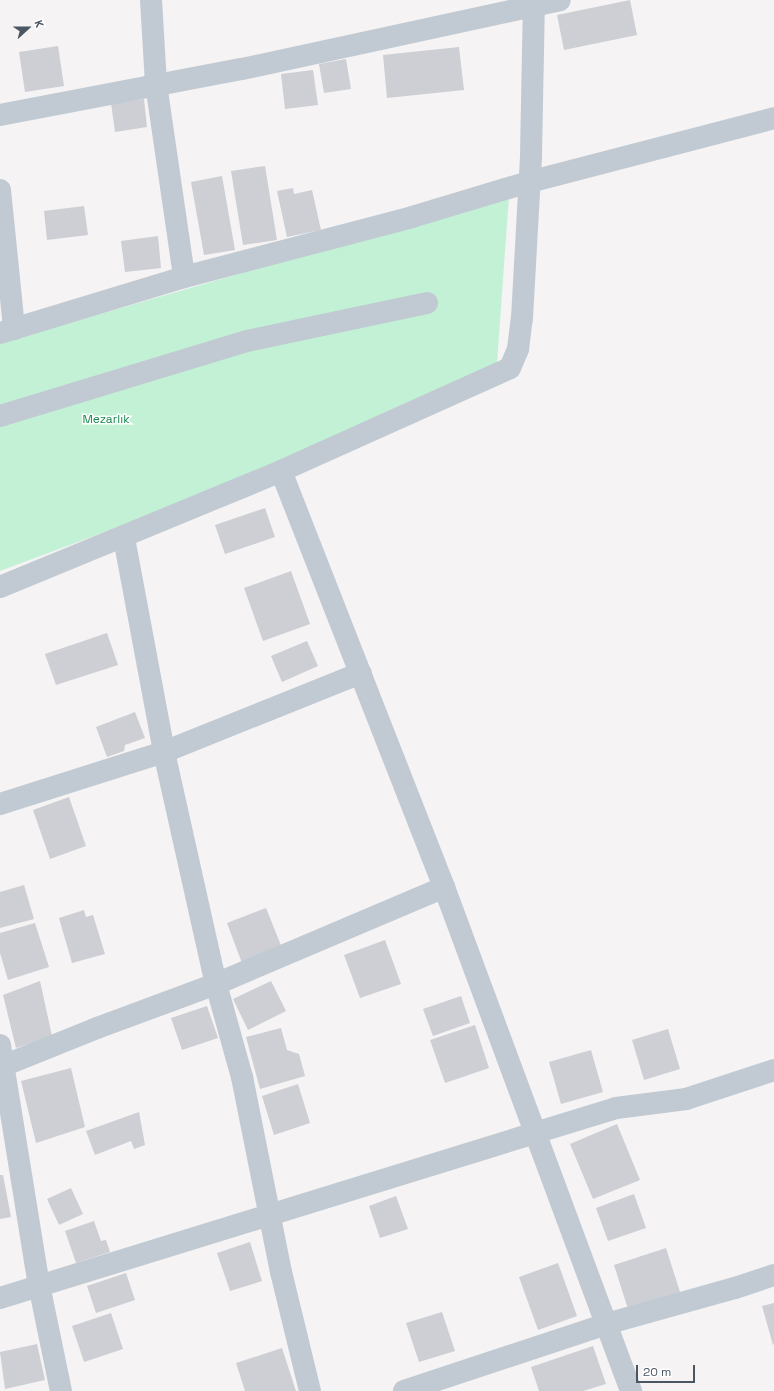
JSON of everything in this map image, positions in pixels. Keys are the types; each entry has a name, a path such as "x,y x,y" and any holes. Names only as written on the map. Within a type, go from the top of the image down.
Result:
{"street":[{"path":"151,0 156,84 184,277"},
{"path":"0,115 156,84 242,69 534,3 560,0"},
{"path":"0,587 124,538 281,471 510,368 518,349 522,318 529,182 534,3"},
{"path":"0,190 7,331 184,277 412,217 529,182 774,118"},
{"path":"0,416 247,341 427,303"},
{"path":"281,471 444,887 631,1391"},
{"path":"124,538 164,752 216,984 242,1077 269,1216 310,1391"},
{"path":"0,804 164,752 361,673"},
{"path":"2,1066 97,1028 216,984 444,887"},
{"path":"0,1045 2,1066 39,1284 60,1391"},
{"path":"0,1298 39,1284 269,1216 616,1108 686,1099 774,1070"},
{"path":"404,1391 606,1324 735,1288 774,1275"}],"green space":[{"name":"Mezarlık","path":"509,196 497,363 236,483 0,571 0,343"}],"building":[{"path":"630,0 637,35 564,50 557,15"},
{"path":"58,46 64,86 25,92 19,52"},
{"path":"459,47 464,90 387,98 383,55"},
{"path":"346,59 351,89 324,93 319,64"},
{"path":"313,70 318,105 285,109 281,74"},
{"path":"144,99 147,127 115,132 111,103"},
{"path":"265,166 277,240 243,245 231,171"},
{"path":"222,176 235,250 204,255 191,182"},
{"path":"293,188 294,194 312,190 321,230 287,237 277,191"},
{"path":"84,206 88,235 47,240 44,211"},
{"path":"158,236 161,268 125,272 121,241"},
{"path":"265,508 275,537 225,554 215,525"},
{"path":"291,571 310,624 263,641 244,588"},
{"path":"107,633 118,665 56,685 45,654"},
{"path":"307,641 318,666 282,682 271,656"},
{"path":"135,712 145,738 125,745 124,751 107,757 96,727"},
{"path":"69,797 86,846 50,859 33,810"},
{"path":"24,885 34,919 0,928 0,892"},
{"path":"266,908 282,948 242,963 227,923"},
{"path":"84,910 86,917 93,915 105,954 72,963 59,918"},
{"path":"35,923 49,967 8,980 0,953 0,933"},
{"path":"385,940 401,984 360,998 344,955"},
{"path":"40,981 52,1036 16,1048 3,995"},
{"path":"271,981 286,1011 248,1030 233,999"},
{"path":"461,996 470,1023 433,1036 423,1009"},
{"path":"207,1006 218,1038 182,1050 171,1018"},
{"path":"475,1025 489,1068 445,1083 430,1040"},
{"path":"281,1028 287,1050 299,1054 305,1076 260,1089 246,1037"},
{"path":"668,1029 680,1069 644,1080 632,1040"},
{"path":"591,1050 603,1092 561,1104 549,1062"},
{"path":"71,1068 85,1127 36,1143 21,1081"},
{"path":"298,1084 310,1123 274,1135 262,1096"},
{"path":"139,1112 145,1145 134,1149 131,1141 95,1155 86,1131"},
{"path":"617,1124 640,1180 593,1199 570,1144"},
{"path":"0,1175 3,1175 11,1217 0,1219"},
{"path":"71,1188 83,1214 59,1225 47,1199"},
{"path":"634,1194 646,1228 608,1241 596,1208"},
{"path":"396,1196 408,1229 380,1238 369,1206"},
{"path":"94,1221 101,1241 106,1240 110,1252 76,1263 65,1231"},
{"path":"250,1242 262,1281 230,1291 217,1253"},
{"path":"666,1248 680,1292 628,1309 614,1265"},
{"path":"558,1263 577,1316 538,1330 519,1277"},
{"path":"126,1273 135,1300 96,1313 87,1286"},
{"path":"774,1303 774,1344 773,1345 762,1306"},
{"path":"442,1312 455,1351 419,1362 406,1323"},
{"path":"111,1313 123,1349 84,1362 72,1326"},
{"path":"37,1344 45,1380 5,1389 0,1352"},
{"path":"593,1346 606,1384 583,1391 539,1391 531,1367"},
{"path":"282,1348 296,1391 245,1391 236,1363"}]}
